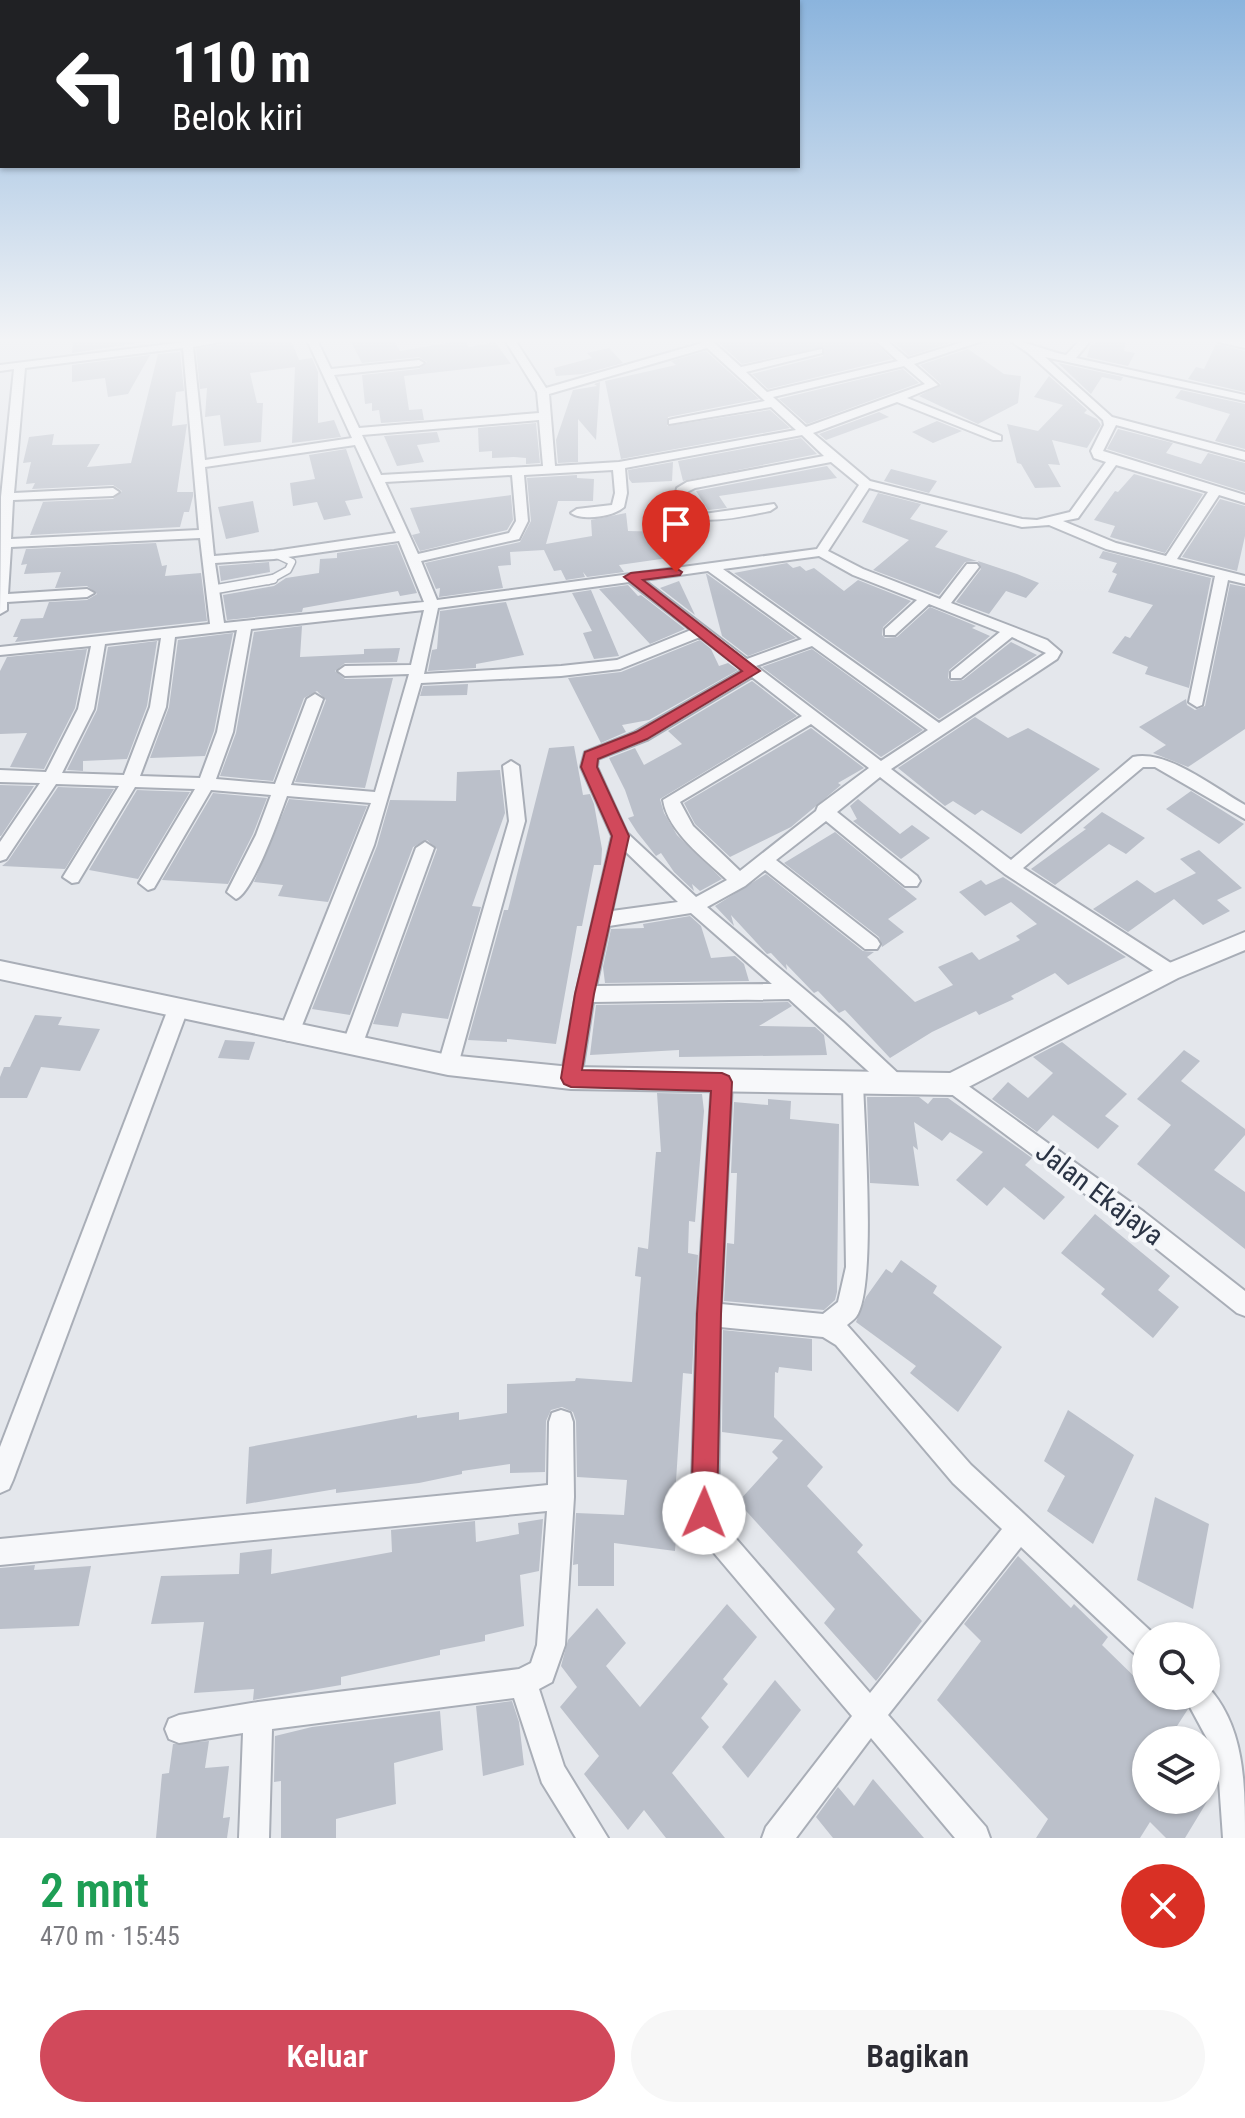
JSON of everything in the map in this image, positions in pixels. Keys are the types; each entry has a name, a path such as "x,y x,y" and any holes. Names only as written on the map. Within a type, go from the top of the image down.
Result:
{"street":[{"path":"10,426 5,457 7,497 1,604 87,593"},
{"path":"195,426 217,626"},
{"path":"289,1033 381,798 432,605 404,536 352,426"},
{"path":"199,464 357,437 458,426"},
{"path":"546,426 549,470"},
{"path":"801,426 833,458 866,484 1022,523 1051,521 1074,515 1113,460"},
{"path":"377,479 619,466 821,426"},
{"path":"963,426 997,438"},
{"path":"1110,426 1097,451 1098,455 1245,499"},
{"path":"1133,426 1245,456"},
{"path":"770,507 706,518 690,513 681,498 681,491 691,485 833,458"},
{"path":"577,513 611,511 618,507 621,493 619,466"},
{"path":"413,559 514,536 522,521 518,472"},
{"path":"821,552 866,484"},
{"path":"1169,561 1216,490"},
{"path":"7,497 113,492"},
{"path":"1051,521 1111,546 1245,580"},
{"path":"5,543 206,534"},
{"path":"208,560 274,555 404,536"},
{"path":"0,651 432,605 821,552 858,572 1042,643 1054,652 878,770 824,810 739,881 694,906 601,920"},
{"path":"943,605 972,567"},
{"path":"712,568 940,731"},
{"path":"1197,702 1222,574"},
{"path":"631,577 878,770 1011,869 1170,972"},
{"path":"890,632 926,599"},
{"path":"148,883 206,784 225,732 245,625"},
{"path":"72,877 130,782 158,707 169,631"},
{"path":"345,671 416,674 548,672 620,664 699,632"},
{"path":"956,675 1009,632"},
{"path":"0,855 52,777 86,709 99,639"},
{"path":"812,641 748,668 641,736 591,756 589,767 620,836 694,906 896,1084"},
{"path":"236,892 281,791 315,699"},
{"path":"739,881 681,822 671,809 671,800 811,717"},
{"path":"1011,869 1139,761 1158,762 1245,813"},
{"path":"448,1065 517,821 511,766"},
{"path":"0,776 206,784 381,798"},
{"path":"824,810 911,881"},
{"path":"571,1078 585,994 620,836"},
{"path":"353,1043 425,848"},
{"path":"764,860 871,944"},
{"path":"0,970 448,1065 571,1078 953,1084 1170,972 1245,941"},
{"path":"585,994 794,991"},
{"path":"0,1480 178,1009"},
{"path":"827,1326 848,1309 857,1267 853,1081"},
{"path":"722,1082 709,1314 704,1513 707,1525 975,1838"},
{"name":"Jalan Ekajaya","path":"953,1084 1136,1219 1245,1305"},
{"path":"709,1314 827,1326 844,1337 962,1474 1132,1632"},
{"path":"179,1729 258,1716 523,1683 542,1672 551,1645 561,1497 561,1422"},
{"path":"0,1552 561,1497"},
{"path":"777,1838 871,1714 1020,1528"},
{"path":"523,1683 552,1773 593,1838"},
{"path":"1207,1710 1223,1735 1236,1775 1238,1838"},
{"path":"254,1838 258,1716"}],"lane":[{"path":"211,590 273,580 285,574 292,562 289,558 274,555"}],"building":[{"path":"140,426 187,426 177,492 193,492 193,496 189,512 184,512 180,527 30,535 43,502 36,502 113,499 122,491 113,485 32,489 35,483 26,484 31,462 23,463 29,437 54,434 52,445 100,444 87,467 131,463"},
{"path":"221,426 262,426 261,442 224,446"},
{"path":"293,426 336,426 341,437 292,443"},
{"path":"536,426 540,463 526,464 526,458 492,458 492,451 479,452 478,428"},
{"path":"561,426 578,426 578,462 558,463 556,440"},
{"path":"584,426 597,426 596,440"},
{"path":"614,426 790,428 621,459"},
{"path":"841,426 865,426 826,440 819,434"},
{"path":"926,426 949,426 962,431 933,443 912,432"},
{"path":"1007,426 1038,431 1043,426 1101,426 1087,448 1052,440 1060,465 1048,464 1061,487 1035,488 1021,464 1017,463"},
{"path":"1223,426 1245,426 1245,449 1215,441"},
{"path":"1118,429 1173,443 1166,453 1201,464 1208,453 1245,463 1245,492 1107,449"},
{"path":"437,432 440,442 417,445 424,462 397,466 384,436"},
{"path":"801,438 817,454 683,481 678,461"},
{"path":"346,449 363,498 345,501 351,515 324,520 317,502 293,506 290,483 315,479 309,455"},
{"path":"673,462 672,481 632,483 629,479 628,470"},
{"path":"827,466 837,478 719,496 727,508 708,510 696,491"},
{"path":"891,469 937,481 929,493 884,481"},
{"path":"1134,474 1203,494 1165,553 1110,537 1115,526 1094,520 1115,491 1118,492"},
{"path":"577,475 577,478 594,479 593,501 558,501 546,544 592,536 591,520 626,513 628,531 669,532 668,558 619,565 624,572 587,577 583,572 585,577 566,580 561,570 554,571 544,550 510,552 511,565 498,566 503,588 439,597 440,588 436,589 425,563 520,542 531,521 527,478"},
{"path":"878,493 921,504 910,519 948,531 935,547 977,561 965,562 939,595 873,570 909,540 862,522"},
{"path":"511,495 513,520 507,530 420,551 412,535 420,533 410,508"},
{"path":"1220,499 1245,506 1245,536 1237,571 1182,557"},
{"path":"253,501 259,532 226,539 218,507"},
{"path":"156,543 162,566 167,565 165,576 201,573 207,621 15,642 18,637 13,637 21,619 43,618 49,602 87,600 97,594 87,586 55,588 61,572 24,574 27,564 21,565 26,549"},
{"path":"397,544 417,593 400,596 398,591 303,608 302,612 227,620 223,595 274,586 286,578 319,573 320,559 337,558 337,553"},
{"path":"1103,551 1211,578 1189,688 1145,674 1148,667 1112,653 1125,636 1130,638 1153,605 1108,592 1117,574 1112,572 1117,563 1099,558"},
{"path":"978,561 1039,583 1026,598 1006,591 989,614 956,602 981,569"},
{"path":"269,562 270,572 221,581 219,566"},
{"path":"787,563 806,571 814,568 844,591 858,580 911,601 883,627 882,635 885,638 897,637 930,607 976,626 972,628 990,636 949,670 948,678 951,681 963,680 1011,642 1037,655 939,719 734,573"},
{"path":"706,574 796,638 748,656 722,636"},
{"path":"679,581 695,615 660,588"},
{"path":"1230,584 1245,587 1245,729 1188,767 1153,753 1166,745 1139,727 1186,699 1187,705 1195,710 1205,706"},
{"path":"628,585 638,596 641,595 685,629 650,644 599,589"},
{"path":"591,590 619,656 594,659 583,633 592,631 572,593"},
{"path":"506,602 524,655 476,664 476,668 428,671 432,650 437,649 440,611"},
{"path":"302,626 300,657 364,654 364,649 400,648 397,662 345,663 335,671 345,679 393,678 365,788 295,782 326,700 317,691 304,698 273,781 220,776 236,733 254,632"},
{"path":"233,633 214,731 205,756 150,758 169,707 178,640"},
{"path":"700,640 711,649 719,666 728,663 738,670 649,720 622,725 626,732 601,743 568,678 621,672"},
{"path":"157,641 147,706 127,759 83,761 83,771 67,770 97,710 108,647"},
{"path":"87,649 75,708 44,769 10,767 27,733 0,734 0,671 7,657"},
{"path":"812,649 923,730 881,757 762,667"},
{"path":"752,681 797,716 660,799 677,835 722,879 700,891 692,884 694,891 674,872 661,853 656,856 628,818 634,816 609,758 635,748 644,765 682,744 668,731"},
{"path":"468,684 467,695 420,696 423,686"},
{"path":"975,717 1008,738 1028,728 1100,769 1021,834 982,810 975,815 953,801 945,806 898,768"},
{"path":"811,728 864,768 838,783 841,785 791,827 730,857 695,824 684,803"},
{"path":"574,746 583,795 590,794 594,804 602,849 601,865 594,865 582,926 577,926 556,1044 507,1039 507,1042 468,1040 504,910 508,910 549,748"},
{"path":"500,770 505,813 472,906 481,907 448,1019 402,1013 398,1027 373,1024 437,849 427,840 413,847 350,1015 312,1009 377,846 390,800 456,801 457,772"},
{"path":"0,785 34,786 1,836 0,836"},
{"path":"58,787 114,789 65,869 2,866 8,861"},
{"path":"137,790 190,792 138,879 89,870"},
{"path":"1191,791 1244,824 1219,844 1166,809"},
{"path":"213,793 267,798 228,884 162,880"},
{"path":"289,799 367,806 328,902 278,896 283,885 254,882"},
{"path":"858,799 900,834 912,825 930,838 901,859 853,821 857,819 850,806"},
{"path":"1102,812 1145,838 1126,854 1109,844 1055,885 1031,869 1086,829 1083,828"},
{"path":"835,832 917,899 888,919 904,932 882,947 879,937 784,863"},
{"path":"1199,850 1242,888 1217,900 1230,911 1203,925 1174,899 1128,932 1093,909 1137,880 1155,893 1196,873 1180,859"},
{"path":"766,874 863,951 874,952 867,957 915,1002 953,985 938,967 972,952 979,960 1020,940 1016,936 1037,924 1011,902 985,916 959,892 981,880 986,885 1003,877 1126,957 1068,985 1055,973 1011,996 1014,999 979,1015 976,1011 932,1032 890,1058 845,1010 839,1013 818,991 814,993 786,964 787,970 771,953 767,954 731,915 734,926 715,906"},
{"path":"690,916 701,926 711,958 735,956 744,964 749,981 605,983 603,967 611,929 644,928 643,924"},
{"path":"788,1002 792,1006 759,1026 815,1027 824,1035 827,1055 679,1057 679,1050 590,1055 596,1005"},
{"path":"35,1015 62,1017 58,1025 100,1029 80,1071 41,1067 27,1098 0,1098 0,1077 4,1067 10,1067"},
{"path":"225,1040 255,1042 249,1060 218,1058"},
{"path":"1062,1042 1127,1094 1105,1116 1119,1126 1098,1149 1053,1115 1037,1132 992,1099 1008,1082 1028,1098 1053,1073 1033,1057"},
{"path":"1184,1050 1200,1061 1181,1081 1245,1129 1245,1135 1214,1170 1245,1192 1245,1249 1137,1164 1171,1125 1137,1099"},
{"path":"657,1093 702,1094 704,1111 695,1222 689,1221 688,1253 698,1255 692,1374 683,1373 674,1512 678,1513 675,1551 614,1543 614,1586 578,1586 578,1564 573,1565 576,1513 624,1515 627,1480 577,1477 576,1421 573,1412 562,1407 551,1410 546,1421 545,1472 510,1473 510,1464 462,1471 462,1474 419,1483 336,1493 336,1489 246,1504 249,1447 417,1415 417,1418 459,1412 459,1420 507,1413 507,1384 575,1381 576,1378 632,1382 641,1277 635,1276 638,1247 648,1249 656,1152 661,1152"},
{"path":"867,1097 919,1097 928,1104 933,1098 948,1098 1032,1158 1025,1165 1065,1197 1044,1220 1004,1187 987,1206 956,1180 983,1152 950,1132 942,1141 914,1122 918,1150 913,1146 919,1186 870,1183"},
{"path":"768,1099 791,1101 790,1119 839,1124 837,1292 835,1300 824,1310 724,1301 727,1243 734,1244 737,1173 731,1173 734,1102 768,1105"},
{"path":"1095,1214 1170,1276 1158,1290 1179,1307 1153,1338 1101,1294 1105,1289 1061,1253"},
{"path":"901,1260 937,1286 933,1293 1002,1347 958,1412 910,1373 916,1366 856,1322 866,1297 886,1269 892,1273"},
{"path":"723,1330 812,1339 812,1371 779,1367 778,1373 775,1372 774,1417 823,1467 807,1486 863,1545 857,1552 922,1621 876,1681 824,1623 835,1609 738,1502 778,1458 772,1452 783,1440 722,1432"},
{"path":"1068,1410 1134,1455 1093,1544 1047,1511 1065,1476 1044,1461"},
{"path":"1155,1497 1209,1524 1193,1609 1137,1580"},
{"path":"543,1519 539,1571 520,1575 524,1626 485,1635 485,1641 440,1650 440,1655 341,1677 341,1685 253,1700 254,1689 194,1693 204,1622 151,1624 161,1576 239,1574 240,1553 272,1549 271,1574 392,1552 391,1530 475,1521 476,1542 519,1534 518,1523"},
{"path":"1018,1556 1071,1608 1074,1604 1108,1637 1102,1645 1132,1674 1132,1710 1187,1710 1177,1726 1132,1726 1132,1814 1200,1814 1185,1838 1166,1838 1150,1822 1140,1838 1036,1838 1048,1819 937,1700 981,1641 964,1624"},
{"path":"35,1565 34,1570 91,1566 79,1626 0,1629 0,1568"},
{"path":"727,1604 757,1637 723,1679 728,1684 701,1718 709,1727 672,1773 725,1838 666,1838 644,1810 628,1830 584,1774 599,1756 560,1707 577,1687 561,1666 568,1640 597,1608 626,1643 606,1666 640,1707"},
{"path":"775,1680 801,1710 748,1778 722,1747"},
{"path":"512,1701 519,1722 524,1765 483,1776 476,1706"},
{"path":"440,1711 443,1750 394,1763 396,1804 336,1819 336,1838 281,1838 281,1781 274,1782 275,1736 312,1727"},
{"path":"209,1741 205,1768 229,1766 223,1818 230,1817 227,1838 156,1838 162,1774 169,1773 173,1744"},
{"path":"873,1779 924,1838 833,1838 816,1817 838,1787 854,1806"}],"route":[{"path":"676,572 631,577 752,671 641,736 591,756 589,767 620,836 585,994 571,1078 722,1082 709,1314 704,1513"}]}
